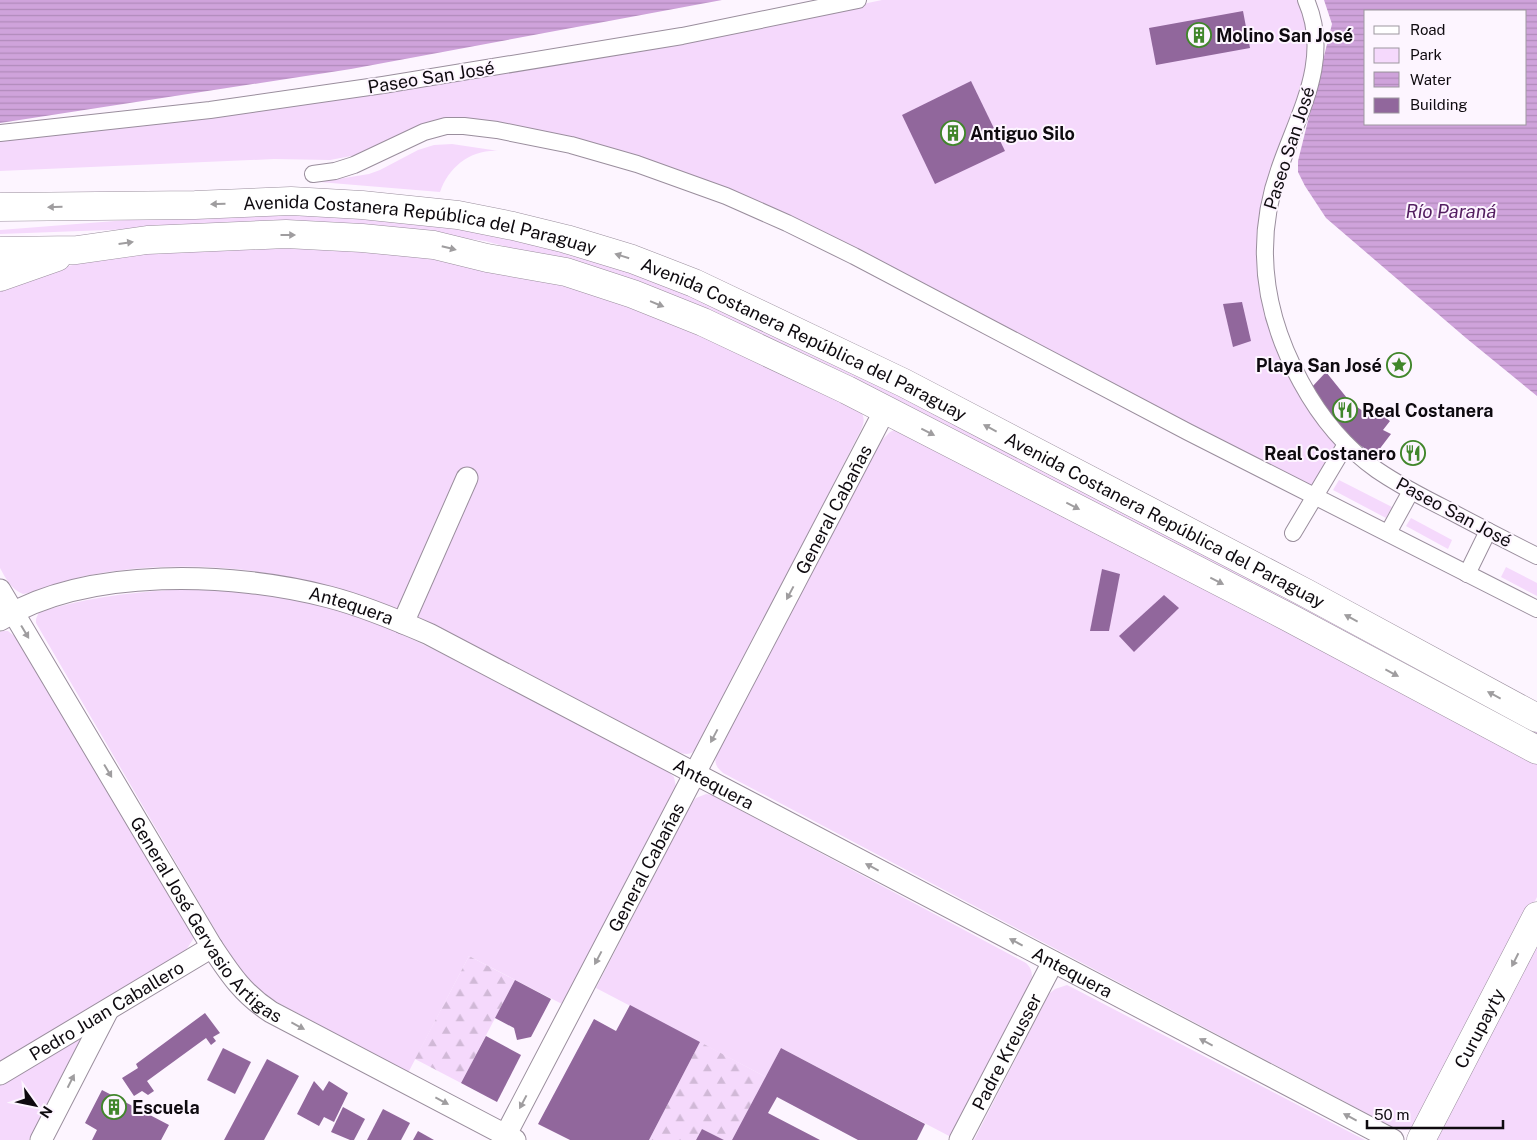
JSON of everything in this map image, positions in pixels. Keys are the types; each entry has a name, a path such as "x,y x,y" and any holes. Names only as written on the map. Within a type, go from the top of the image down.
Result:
{"main road":[{"name":"Avenida Costanera República del Paraguay","path":"0,207 291,202 362,204 458,215 513,226 566,239 632,259 694,283 904,383 1297,589 1537,718"},
{"name":"Avenida Costanera República del Paraguay","path":"0,251 77,250 148,240 286,234 434,244 487,258 566,272 633,294 703,322 885,410 1288,617 1537,750"},
{"path":"0,278 77,250"},
{"name":"Curupayty","path":"1421,1140 1537,916"}],"street":[{"name":"Paseo San José","path":"0,134 210,110 383,85 682,36 858,0"},
{"name":"Paseo San José","path":"1306,0 1314,29 1316,54 1314,73 1310,91 1280,167 1266,218 1266,279 1276,326 1294,370 1320,414 1333,431 1376,469 1411,491 1537,556"},
{"path":"313,174 336,171 354,165 424,132 446,126 497,130 571,144 637,164 726,196 854,256 1188,432 1537,609"},
{"name":"General Cabañas","path":"508,1138 694,774 885,410"},
{"path":"1293,533 1346,444"},
{"path":"403,623 467,478"},
{"path":"1388,533 1411,491"},
{"path":"1467,574 1488,531"},
{"name":"Antequera","path":"7,616 41,600 87,588 149,580 208,579 255,583 298,589 367,608 429,634 1393,1140"},
{"name":"General José Gervasio Artigas","path":"0,590 7,616 212,947 243,991 256,1002 508,1138"},
{"name":"Pedro Juan Caballero","path":"0,1074 212,947"},
{"name":"Padre Kreusser","path":"960,1140 1053,962"},
{"path":"41,1140 108,1010"}],"green space":[{"path":"882,0 1299,0 1305,14 1310,66 1278,157 1264,307 1275,347 1283,366 1293,384 1339,443 1312,489 692,179 460,120 362,154 330,160 274,159 0,171 0,140 711,36"},
{"path":"452,144 499,151 480,153 463,161 449,174 440,192 319,182 369,174 418,150 434,145"},
{"path":"286,214 418,222 533,242 595,260 702,298 811,351 1203,552 1537,731 1537,739 807,355 699,307 608,274 485,241 419,232 268,224 0,234 0,230 179,216"},
{"path":"276,246 420,255 554,283 602,297 680,324 861,411 864,421 861,430 700,745 695,750 688,754 678,752 428,622 388,605 346,591 303,580 260,572 217,568 173,567 129,569 85,576 39,591 23,594 9,583 0,568 0,286 100,258 135,252"},
{"path":"896,429 1537,758 1537,897 1416,1127 1405,1130 1387,1124 723,773 718,768 715,761 717,752 879,443"},
{"path":"1339,480 1392,507 1386,518 1333,490"},
{"path":"1411,518 1452,540 1448,549 1406,526"},
{"path":"1506,567 1537,583 1537,596 1501,577"},
{"path":"169,590 226,591 282,597 343,612 388,628 665,769 674,777 676,787 562,1004 469,956 408,1073 264,995 238,969 36,623 39,612 55,607 103,597"},
{"path":"8,631 18,639 193,932 194,938 186,950 0,1062 0,632"},
{"path":"706,794 712,795 1026,963 1030,967 1032,974 1031,983 951,1137 781,1048 766,1077 596,988 691,804 696,798"},
{"path":"1537,940 1537,1140 1437,1140 1437,1134"},
{"path":"469,956 515,980 461,1083 415,1059"},
{"path":"1067,985 1365,1140 974,1140 1049,994 1055,989"},
{"path":"86,1032 29,1140 0,1140 0,1083"},
{"path":"700,1042 766,1077 732,1140 724,1140 702,1129 696,1140 649,1140"}],"water":[{"path":"0,0 722,0 351,69 0,123"},
{"name":"Río Paraná","path":"1324,0 1537,0 1537,396 1326,218 1298,172 1298,161 1332,24"}],"building":[{"name":"Molino San José","path":"1243,11 1250,48 1156,65 1149,28"},
{"name":"Antiguo Silo","path":"971,81 1005,151 935,184 902,115"},
{"path":"1242,302 1251,341 1233,347 1223,304"},
{"name":"Real Costanera","path":"1326,372 1351,403 1372,417 1376,411 1390,421 1383,430 1391,434 1375,455 1355,442 1336,422 1311,388"},
{"path":"1102,569 1120,574 1109,631 1090,631"},
{"path":"1164,595 1179,608 1134,652 1119,636"},
{"path":"515,980 551,999 531,1037 517,1040 514,1028 495,1018"},
{"path":"630,1005 700,1042 649,1140 570,1140 538,1124 594,1019 616,1031"},
{"path":"205,1013 220,1033 213,1037 216,1041 211,1045 206,1038 147,1081 154,1091 148,1095 142,1091 134,1096 122,1078 138,1068 136,1064"},
{"path":"486,1036 521,1055 497,1102 461,1083"},
{"path":"223,1048 251,1062 235,1094 207,1080"},
{"path":"781,1048 925,1124 917,1140 858,1140 777,1097 768,1113 820,1140 732,1140"},
{"path":"267,1059 299,1076 264,1140 224,1140"},
{"path":"314,1081 323,1091 329,1081 348,1093 334,1122 324,1117 319,1126 297,1114"},
{"name":"Escuela","path":"102,1090 169,1125 161,1140 92,1140 97,1130 85,1123"},
{"path":"343,1107 365,1119 354,1140 331,1132"},
{"path":"383,1109 410,1123 401,1140 367,1140"},
{"path":"702,1129 724,1140 696,1140"},
{"path":"418,1131 434,1140 413,1140"}],"place":[{"name":"Molino San José","path":"1199,35"},
{"name":"Antiguo Silo","path":"953,133"},
{"name":"Playa San José","path":"1399,365"},
{"name":"Real Costanera","path":"1345,410"},
{"name":"Real Costanero","path":"1413,453"},
{"name":"Escuela","path":"114,1107"}]}
